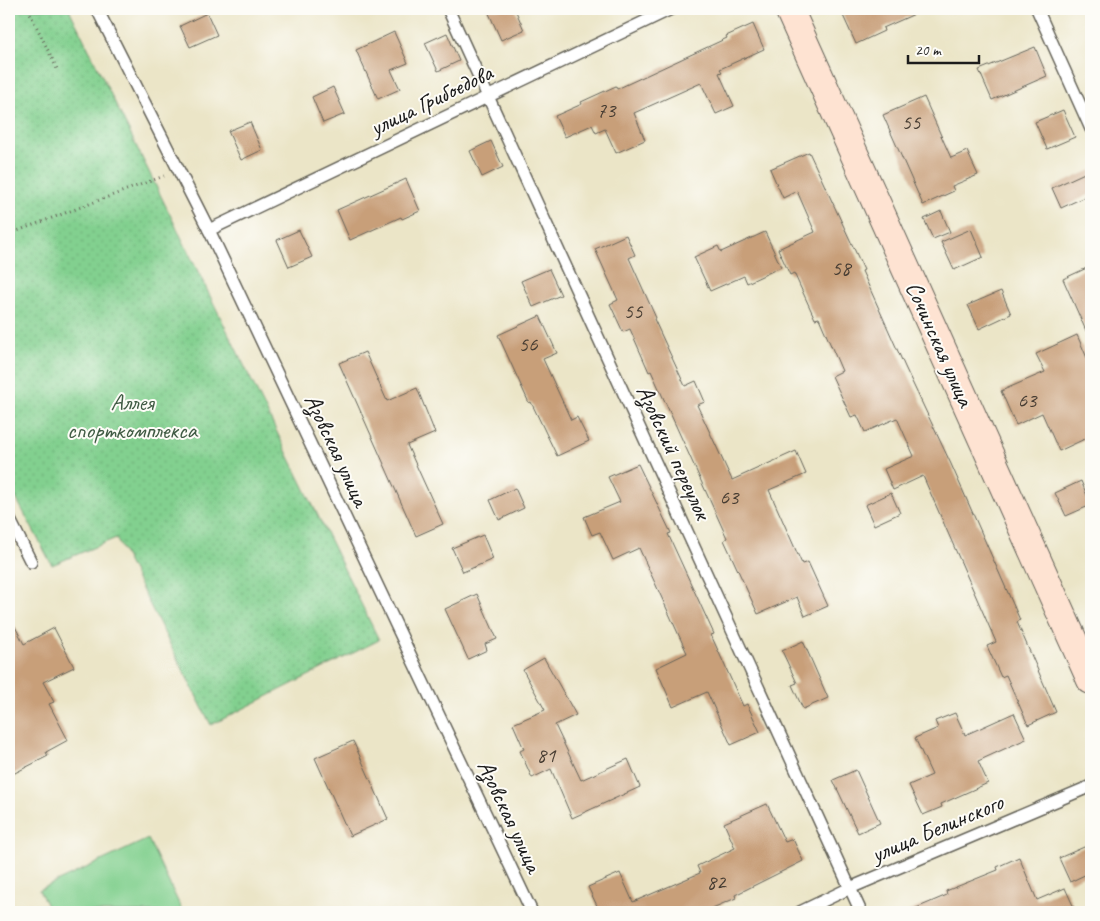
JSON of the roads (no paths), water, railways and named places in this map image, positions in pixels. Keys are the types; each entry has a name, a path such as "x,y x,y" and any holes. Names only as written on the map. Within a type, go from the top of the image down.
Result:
{"main road":[{"name":"Сочинская улица","path":"789,9 1091,680"}],"lane":[{"name":"Азовская улица","path":"97,9 209,230 532,912"},
{"name":"Азовский переулок","path":"448,9 861,912"},
{"name":"улица Грибоедова","path":"209,230 671,9"},
{"path":"1037,9 1091,129"},
{"path":"9,518 31,562"},
{"name":"улица Белинского","path":"800,912 850,888 1091,786"}],"park label":[{"name":"Аллея спорткомплекса","path":"132,416"}]}
